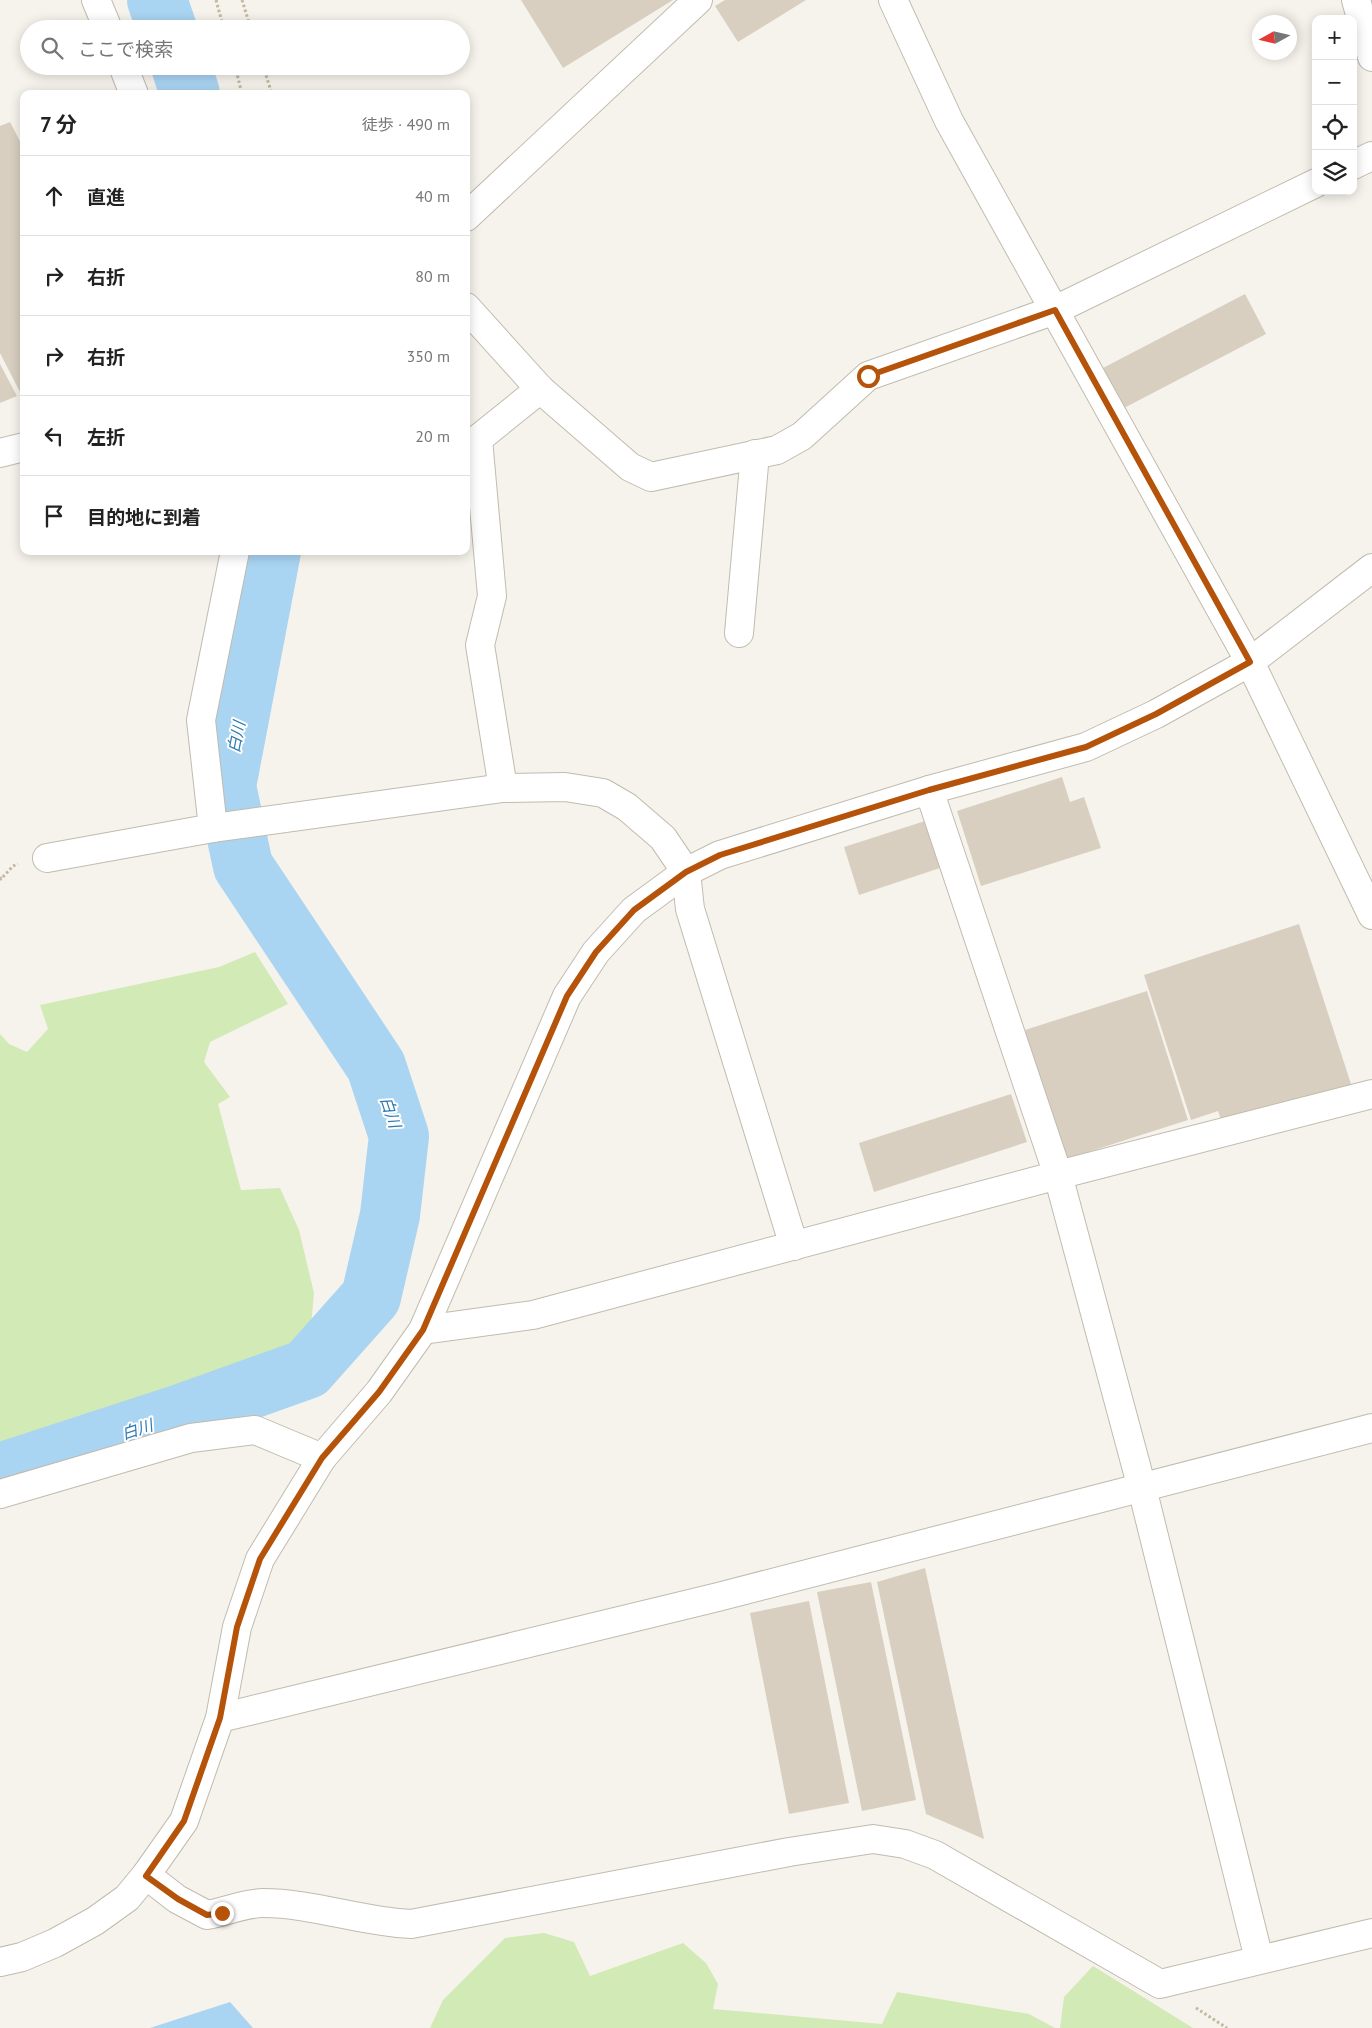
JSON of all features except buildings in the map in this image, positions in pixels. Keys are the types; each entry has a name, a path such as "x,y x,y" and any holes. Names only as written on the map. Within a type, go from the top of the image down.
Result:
{"street":[{"path":"96,0 104,20"},
{"path":"470,214 698,0"},
{"path":"893,0 949,121 1250,662 1372,915"},
{"path":"1356,0 1372,57"},
{"path":"127,75 132,90"},
{"path":"1357,163 1372,156"},
{"path":"470,311 540,388 630,468 651,477 776,450 802,436 868,376 1055,310 1312,185"},
{"path":"503,788 480,645 492,596 478,439 540,388"},
{"path":"0,453 20,448"},
{"path":"739,634 755,454"},
{"path":"213,828 201,720 235,555"},
{"path":"0,1962 22,1957 55,1943 95,1922 127,1898 146,1876 184,1821 220,1718 237,1627 260,1559 322,1458 379,1392 423,1330 567,996 596,952 634,910 686,872 720,855 929,790 1086,747 1156,714 1250,662 1372,568"},
{"path":"47,858 213,828 503,788 565,788 603,793 627,807 663,838 686,872 690,909 794,1246"},
{"path":"929,790 1058,1175 1142,1488 1259,1960"},
{"path":"423,1330 533,1315 1058,1175 1372,1094"},
{"path":"220,1718 718,1597 1372,1428"},
{"path":"0,1494 191,1438 255,1430 322,1458"},
{"path":"146,1876 178,1899 207,1915 260,1903 287,1904 385,1923 411,1924 779,1854 872,1839 904,1844 935,1855 1160,1984 1372,1933"}],"path":[{"path":"216,0 222,20"},
{"path":"242,0 248,20"},
{"path":"237,75 241,90"},
{"path":"266,75 271,90"}],"green space":[{"path":"255,952 288,1004 210,1042 204,1062 230,1097 218,1104 241,1190 280,1188 299,1230 314,1293 311,1327 297,1351 275,1363 146,1413 0,1463 0,1034 9,1044 27,1052 48,1029 40,1005 219,967"},
{"path":"544,1933 574,1942 590,1976 683,1943 706,1963 718,1984 713,2009 882,2024 897,1992 1029,2014 1055,2028 430,2028 443,2000 505,1938"},
{"path":"1093,1966 1193,2028 1060,2028 1064,1997"}],"water":[{"path":"230,2002 253,2028 150,2028"}],"waterway":[{"name":"白川","path":"157,0 164,20"},
{"name":"白川","path":"184,75 189,90"},
{"name":"白川","path":"0,1473 181,1414 307,1369 371,1297 390,1215 399,1136 376,1066 243,866 226,786 270,555"}],"route":[{"path":"222,1913 207,1915 178,1899 146,1876 184,1821 220,1718 237,1627 260,1559 322,1458 379,1392 423,1330 567,996 596,952 634,910 686,872 720,855 929,790 1086,747 1156,714 1250,662 1055,310 868,376"}]}
